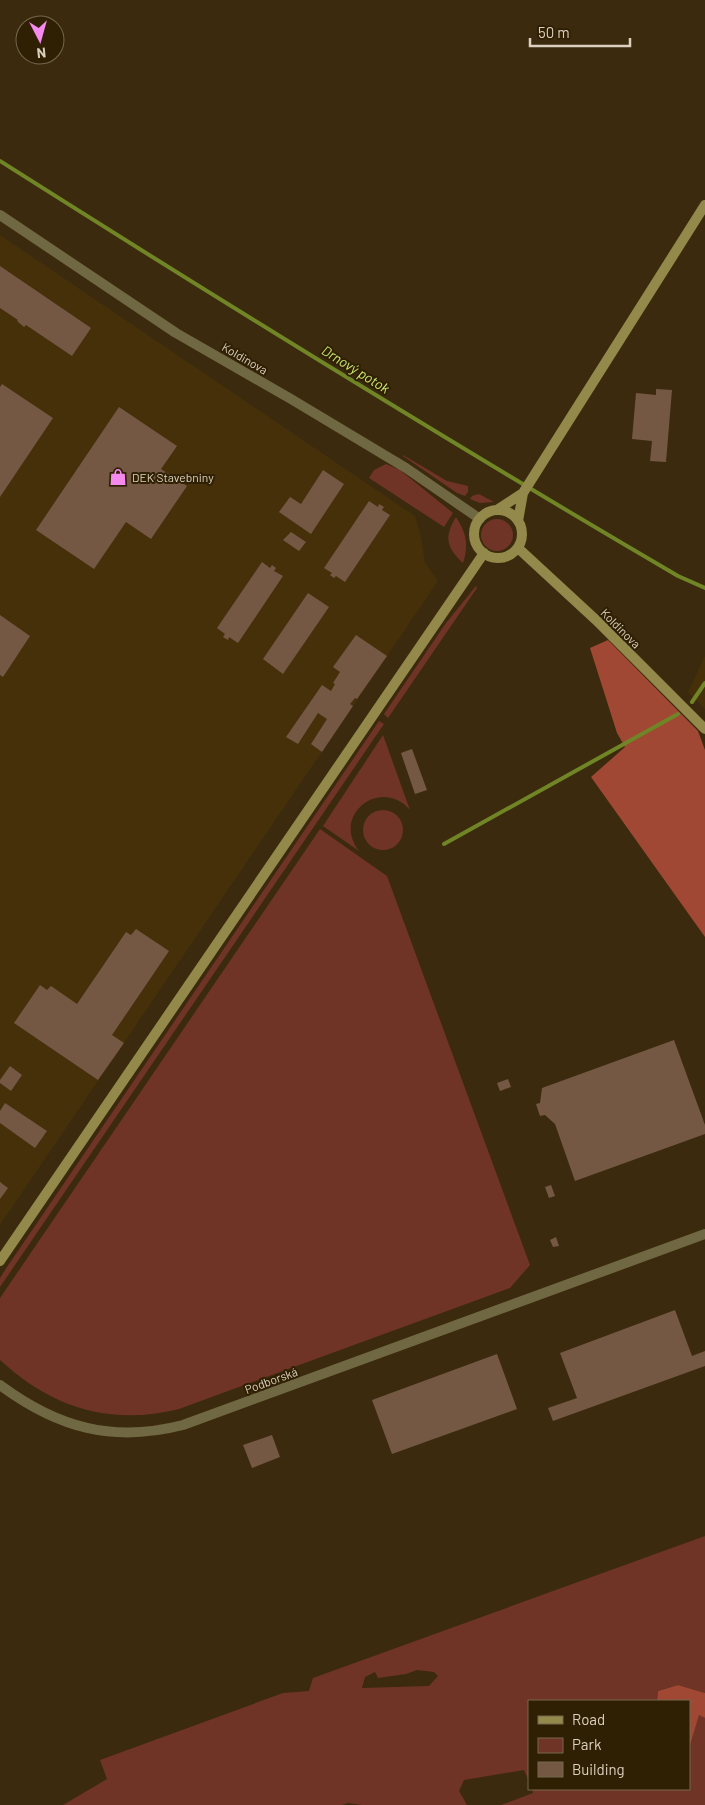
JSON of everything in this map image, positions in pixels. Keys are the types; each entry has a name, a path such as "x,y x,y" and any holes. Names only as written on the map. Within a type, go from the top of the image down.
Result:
{"main road":[{"path":"497,510 509,513 518,521 522,530 522,540 518,548 506,557 498,558 484,554 475,541 474,533 480,519 485,514 497,510 520,497 705,205"},
{"path":"518,521 520,497"},
{"name":"Koldinova","path":"518,548 596,620 705,729"},
{"path":"0,1261 484,554"}],"street":[{"name":"Koldinova","path":"0,215 176,333 292,399 406,468 480,519"},
{"name":"Podborská","path":"0,1385 41,1411 77,1426 108,1433 138,1434 161,1431 183,1425 705,1234"}],"shaded area":[{"path":"0,235 415,516 421,536 425,563 438,581 0,1225"},
{"path":"608,640 698,731 705,750 705,937 591,777 625,747 617,733 590,648"},
{"path":"705,656 705,709 688,692"},
{"path":"678,1685 705,1693 705,1718 699,1715 690,1746 690,1700 657,1700 658,1691"}],"green space":[{"path":"403,455 447,481 468,486 468,492 465,496 457,493"},
{"path":"386,464 400,470 453,513 444,527 369,478 374,470"},
{"path":"479,494 494,502 480,503 470,499 472,496"},
{"path":"456,517 466,539 463,563 450,547 448,536"},
{"path":"497,519 503,520 508,524 512,529 512,541 508,546 503,550 497,551 491,550 486,546 482,541 481,535 482,529 486,524 491,520"},
{"path":"476,586 477,588 388,718 384,714 446,623"},
{"path":"379,721 384,724 0,1287 0,1278 7,1267"},
{"path":"383,735 410,810 398,801 385,797 373,799 363,805 355,814 351,825 352,838 359,851 323,826"},
{"path":"379,810 387,810 394,813 400,819 403,830 400,841 394,847 387,850 379,850 372,847 366,841 363,834 363,826 366,819 372,813"},
{"path":"320,829 387,876 530,1265 510,1288 179,1409 154,1414 106,1414 83,1409 61,1401 20,1377 0,1360 0,1298"},
{"path":"705,1536 705,1693 678,1685 658,1691 657,1700 528,1700 528,1779 524,1770 464,1780 459,1791 467,1805 362,1805 348,1803 342,1805 63,1805 107,1779 100,1760 283,1693 309,1691 313,1678","holes":["417,1670 434,1672 438,1676 429,1686 362,1688 365,1677 375,1672 378,1678 406,1674"]},
{"path":"699,1714 705,1718 705,1805 501,1805 533,1793 532,1790 690,1790 690,1746"}],"building":[{"path":"0,266 91,328 72,356 26,325 24,327 18,320 0,308"},
{"path":"2,384 53,418 0,497 0,387"},
{"path":"656,389 672,390 666,462 650,461 652,441 632,439 636,393 656,395"},
{"path":"119,407 177,446 161,469 187,486 151,539 126,522 94,569 36,530"},
{"path":"323,470 344,484 311,534 279,512 290,497 301,504"},
{"path":"369,501 378,507 379,504 384,507 382,510 390,515 345,582 336,576 334,578 330,575 332,573 324,568"},
{"path":"291,532 306,542 299,551 283,540"},
{"path":"262,562 270,568 272,565 276,568 274,571 283,576 238,643 229,637 228,640 223,637 225,634 217,628"},
{"path":"308,593 329,607 283,674 263,659"},
{"path":"0,615 30,636 3,677 0,675"},
{"path":"356,635 387,656 357,699 355,698 350,704 353,706 322,752 311,744 327,719 318,713 298,744 286,737 322,685 331,691 335,684 333,683 340,672 333,667"},
{"path":"412,749 427,790 415,794 401,753"},
{"path":"136,929 169,951 112,1035 124,1043 98,1080 14,1023 40,985 47,990 51,986 77,1004 126,932 131,935"},
{"path":"674,1040 705,1125 705,1134 575,1181 555,1124 545,1115 540,1116 536,1104 540,1103 542,1088"},
{"path":"10,1066 22,1075 11,1091 0,1083 0,1080"},
{"path":"508,1079 511,1087 500,1091 497,1083"},
{"path":"5,1103 47,1131 35,1148 0,1123 0,1111"},
{"path":"0,1182 8,1188 0,1199"},
{"path":"551,1185 555,1196 549,1198 545,1187"},
{"path":"556,1237 559,1246 553,1247 550,1240"},
{"path":"675,1310 692,1356 705,1351 705,1366 553,1421 548,1408 577,1398 560,1353"},
{"path":"497,1354 517,1409 392,1454 372,1400"},
{"path":"272,1435 280,1457 252,1468 243,1445"}],"waterway":[{"name":"Drnový potok","path":"0,161 253,319 592,526 678,576 705,588"},
{"path":"692,702 705,683"},
{"path":"444,844 678,714"}],"place":[{"name":"DEK Stavebniny","path":"118,477"}]}
